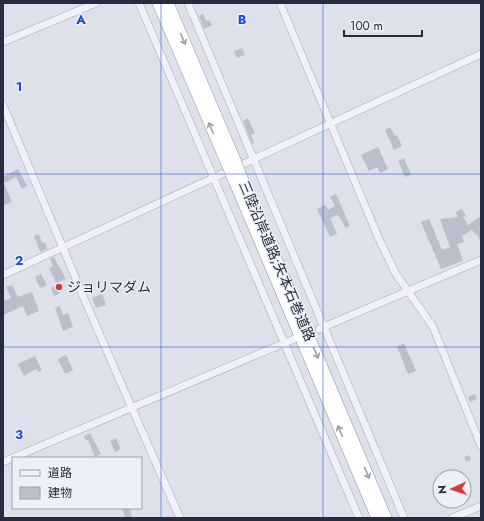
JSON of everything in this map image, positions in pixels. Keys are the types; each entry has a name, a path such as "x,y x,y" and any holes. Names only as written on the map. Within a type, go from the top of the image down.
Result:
{"highway":[{"name":"三陸沿岸道路;矢本石巻道路","path":"158,3 231,162"},
{"name":"三陸沿岸道路;矢本石巻道路","path":"168,3 237,177 377,518"},
{"name":"三陸沿岸道路;矢本石巻道路","path":"237,177 386,518"}],"street":[{"path":"3,42 96,3"},
{"path":"139,3 359,518"},
{"path":"188,3 320,328 404,518"},
{"path":"280,3 387,256 433,327 481,446"},
{"path":"3,275 253,161 481,54"},
{"path":"3,105 86,303 180,518"},
{"path":"320,328 481,260"},
{"path":"15,457 294,339"},
{"path":"452,518 481,506"}],"building":[{"path":"203,14 206,21 209,20 212,25 204,29 199,16"},
{"path":"242,48 245,55 237,58 234,51"},
{"path":"248,118 255,133 251,135 254,143 252,144 243,121"},
{"path":"390,127 395,136 397,135 402,146 394,150 385,130"},
{"path":"378,147 388,169 380,173 377,167 369,171 361,155"},
{"path":"404,158 411,175 405,177 398,161"},
{"path":"18,169 27,186 22,189 16,177 5,183 3,179 3,177"},
{"path":"3,181 12,202 3,206"},
{"path":"336,194 350,226 346,228 337,215 330,218 337,234 330,237 317,209 326,205 328,210 335,206 330,197"},
{"path":"462,209 466,216 463,217 468,225 481,216 481,226 479,228 481,232 481,243 477,234 476,235 472,230 462,236 464,242 457,244 463,261 441,269 421,222 429,219 442,250 450,247 440,219 458,217 455,212"},
{"path":"39,234 42,243 45,242 47,249 40,252 34,236"},
{"path":"54,257 66,279 56,283 49,268 53,266 50,259"},
{"path":"41,274 47,285 40,288 35,277"},
{"path":"12,285 18,297 32,292 39,311 27,316 23,306 3,315 3,301 11,298 6,287"},
{"path":"57,285 60,293 54,296 51,288"},
{"path":"102,294 106,305 96,308 92,298"},
{"path":"60,306 63,315 68,313 73,327 63,331 55,308"},
{"path":"404,343 416,371 408,374 397,347"},
{"path":"66,355 73,370 65,374 58,359"},
{"path":"35,356 42,370 38,372 36,369 24,376 18,364"},
{"path":"475,394 477,399 470,402 468,397"},
{"path":"90,433 101,454 95,457 88,440 86,441 84,436"},
{"path":"116,438 121,449 115,452 110,441"},
{"path":"469,455 471,460 466,462 464,457"},
{"path":"122,509 130,509 132,518 125,518"}],"place":[{"name":"ジョリマダム","path":"59,287"}]}
